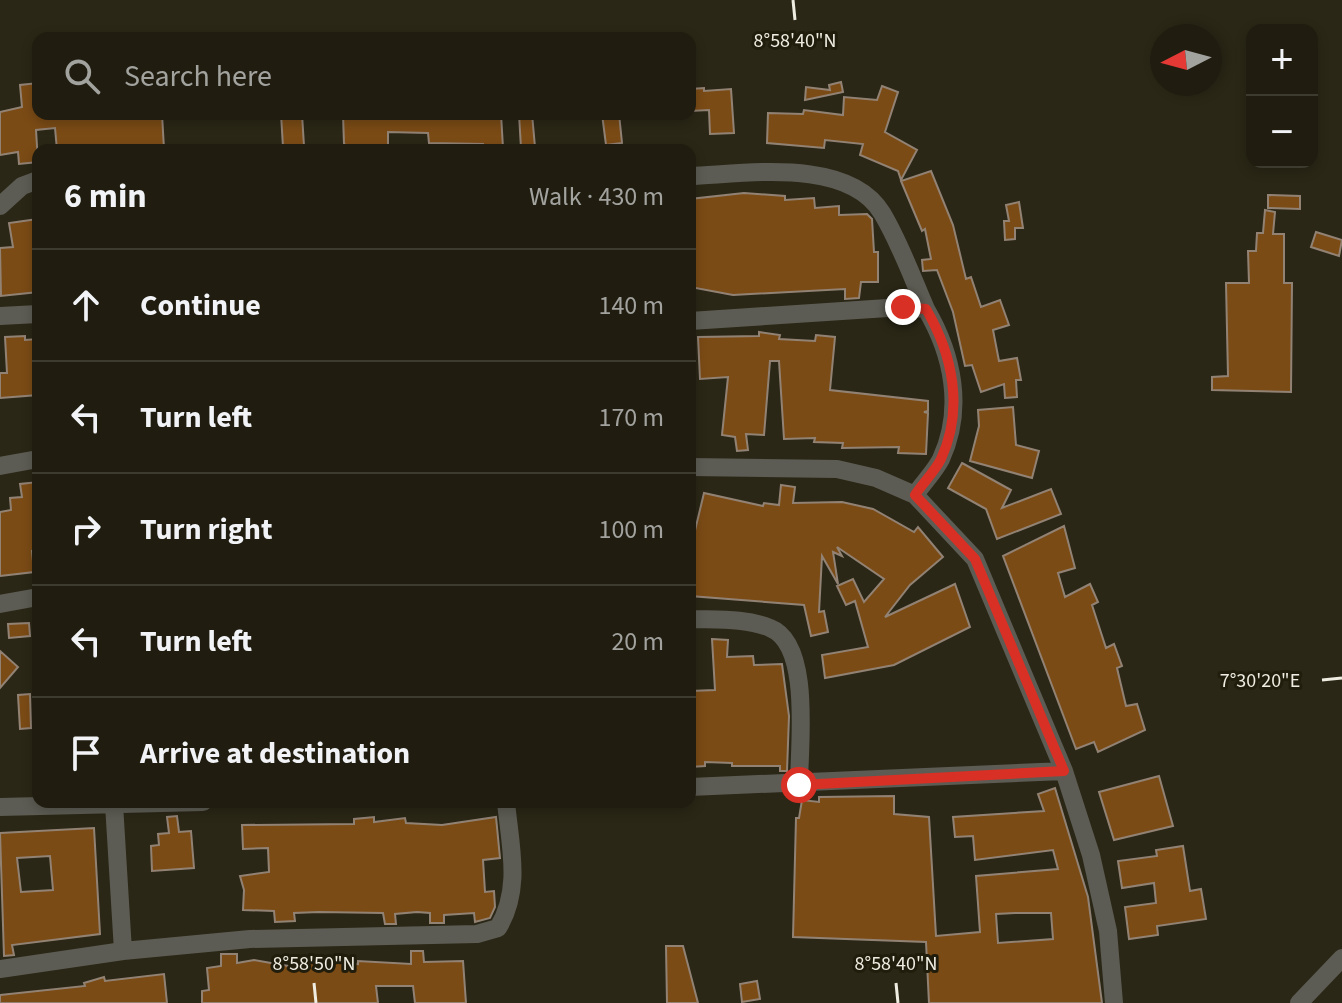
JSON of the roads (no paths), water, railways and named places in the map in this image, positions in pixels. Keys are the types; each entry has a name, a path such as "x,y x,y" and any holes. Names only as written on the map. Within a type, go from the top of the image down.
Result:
{"street":[{"path":"696,176 777,173 830,177 862,192 881,211 951,365 955,412 941,459 915,495"},
{"path":"0,206 22,186 32,182"},
{"path":"696,321 903,307 926,309"},
{"path":"0,316 32,314"},
{"path":"0,466 32,460"},
{"path":"696,467 837,469 876,478 915,495 975,559 1064,771 1091,855 1108,931 1114,1003"},
{"path":"0,604 32,598"},
{"path":"696,619 749,622 773,628 787,639 799,671 799,785"},
{"path":"696,787 799,785 1064,771"},
{"path":"0,807 32,806"},
{"path":"114,808 123,951"},
{"path":"0,969 123,951 250,939 477,934 498,928 510,908 514,885 507,808"},
{"path":"1299,1003 1342,958"}]}
